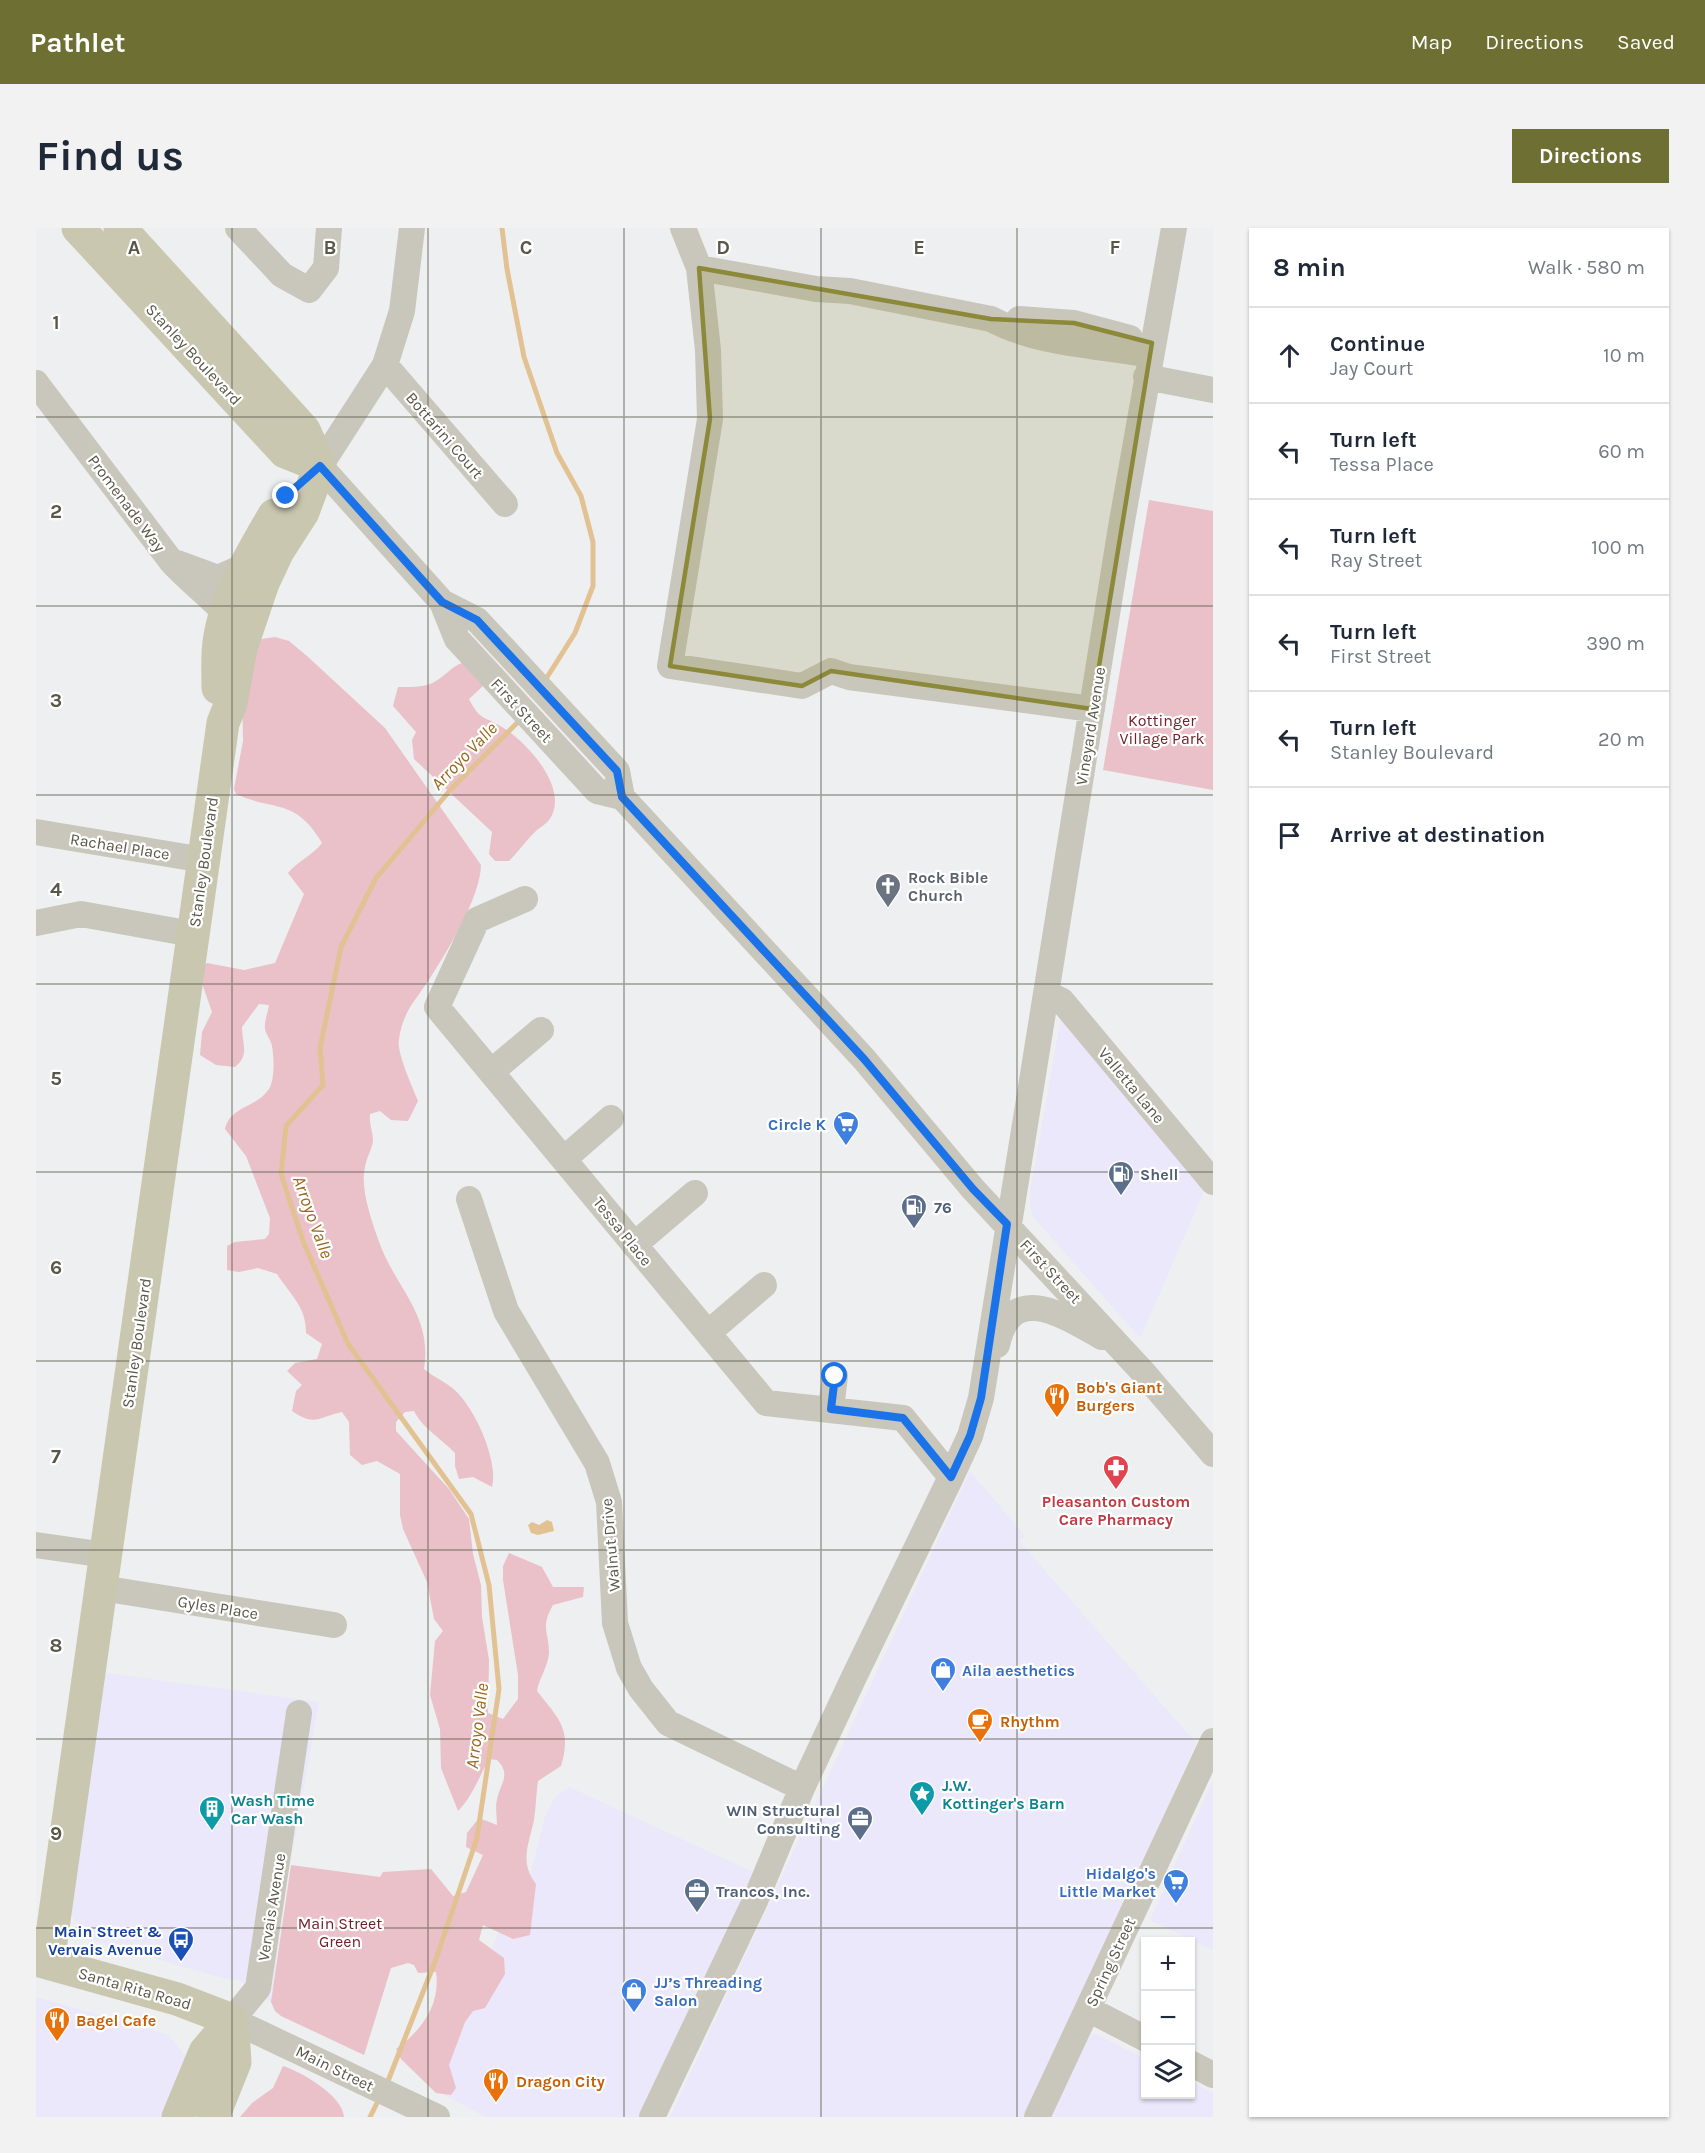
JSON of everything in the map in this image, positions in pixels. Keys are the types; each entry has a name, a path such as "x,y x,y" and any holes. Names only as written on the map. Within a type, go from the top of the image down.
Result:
{"main road":[{"name":"Stanley Boulevard","path":"78,228 285,452 320,466"},
{"name":"Stanley Boulevard","path":"42,1961 106,1555 223,723 231,703 241,648 263,583 278,551 303,512 320,466 304,430 120,228"},
{"name":"Stanley Boulevard","path":"223,723 217,702 219,641 243,567 286,496 320,466"},
{"name":"Santa Rita Road","path":"42,1961 177,1999 232,2020"},
{"path":"178,2117 205,2052 232,2020"},
{"path":"213,2117 235,2062 232,2020"}],"street":[{"path":"238,228 282,275 309,290 326,268 329,228"},
{"path":"320,466 386,365 402,311 412,228"},
{"path":"683,228 699,268 708,350 710,419 670,666 802,686 831,671 849,677 1092,709"},
{"name":"Vineyard Avenue","path":"982,1389 1007,1224 1150,358 1174,228"},
{"path":"699,268 816,289 850,291 991,319 1074,323 1213,390"},
{"name":"Bottarini Court","path":"386,365 505,504"},
{"name":"Promenade Way","path":"36,383 171,561 192,585 212,598 226,615"},
{"name":"First Street","path":"320,466 442,602 457,639 597,791 622,797"},
{"path":"171,561 218,578 243,567"},
{"name":"First Street","path":"442,602 477,620 617,771 622,797 864,1059 973,1189 1117,1344 1213,1454"},
{"name":"Rachael Place","path":"36,832 204,861"},
{"name":"Tessa Place","path":"525,900 488,913 477,920 437,1008 766,1402 903,1418 956,1467"},
{"path":"36,923 81,914 192,934"},
{"name":"Valletta Lane","path":"1046,993 1062,1002 1213,1182"},
{"path":"491,1072 541,1030"},
{"path":"564,1158 611,1118"},
{"path":"634,1245 695,1193"},
{"name":"Walnut Drive","path":"469,1199 506,1311 597,1463 609,1502 615,1623 629,1668 668,1723 802,1788"},
{"path":"708,1333 764,1285"},
{"path":"652,2117 755,1901 802,1788 970,1436 982,1389 992,1376 1000,1329 1007,1317 1018,1310 1033,1307 1046,1309 1117,1344"},
{"path":"831,1409 835,1376"},
{"path":"36,1545 106,1555"},
{"name":"Gyles Place","path":"101,1588 334,1624"},
{"name":"Vervais Avenue","path":"232,2020 258,1988 300,1713"},
{"name":"Spring Street","path":"1037,2117 1213,1741"},
{"path":"1088,2009 1141,2036"},
{"name":"Main Street","path":"232,2020 430,2114"},
{"path":"1195,2065 1213,2075"}],"highlighted area":[{"path":"699,268 991,319 1074,323 1152,343 1092,709 831,671 802,686 670,666 710,419"}],"shaded area":[{"path":"1061,1017 1206,1187 1140,1338 1034,1218 1030,1206 1030,1192"},
{"path":"970,1471 1025,1536 1019,1541 1196,1743 1144,1861 1023,2117 670,2117"},
{"path":"547,1520 552,1522 554,1531 538,1535 531,1533 528,1525 532,1522 539,1525"},
{"path":"100,1672 319,1702 285,1893 271,2002 238,1979 231,1980 97,1941 83,1932 72,1916 72,1892"},
{"path":"1213,1780 1213,1950 1195,1941 1195,1937 1186,1937 1150,1920"},
{"path":"569,1787 755,1873 641,2117 486,2117 435,2090 507,1912 524,1900 545,1817 555,1797"},
{"path":"36,1997 169,2035 188,2060 163,2117 36,2117"},
{"path":"1091,2034 1096,2034 1141,2057 1141,2099 1195,2099 1195,2084 1213,2093 1213,2117 1049,2117"}],"green space":[{"name":"Kottinger Village Park","path":"1149,500 1213,511 1213,790 1103,770"},
{"name":"Main Street Green","path":"275,637 289,641 385,728 481,865 475,893 462,923 411,1006 401,1029 400,1052 418,1101 408,1121 391,1120 380,1111 370,1114 373,1141 366,1164 364,1184 378,1239 393,1272 418,1316 423,1332 424,1369 451,1387 468,1406 482,1433 492,1462 492,1487 473,1477 459,1479 455,1466 455,1453 427,1428 414,1411 405,1412 396,1422 396,1431 449,1489 469,1519 473,1554 481,1585 482,1617 489,1660 488,1713 503,1719 518,1699 518,1675 503,1580 503,1566 509,1553 542,1567 553,1587 584,1587 583,1597 553,1605 546,1625 549,1653 537,1691 557,1717 564,1733 565,1743 561,1766 538,1781 534,1820 527,1853 528,1868 536,1884 530,1935 513,1939 483,1925 479,1940 504,1958 505,1974 485,2008 473,2011 465,2022 449,2065 456,2088 451,2095 436,2093 401,2059 396,2049 414,2034 427,2016 435,1995 436,1972 418,1973 414,1965 408,1963 391,1968 364,2055 281,2016 275,2011 271,2002 291,1865 380,1877 383,1872 431,1869 453,1896 466,1892 483,1855 466,1847 467,1833 479,1818 497,1825 496,1803 504,1779 504,1770 501,1765 497,1760 489,1759 471,1793 458,1811 441,1768 440,1729 430,1695 435,1641 443,1631 434,1619 427,1582 403,1529 400,1515 400,1474 377,1461 362,1465 350,1455 349,1422 342,1412 312,1420 292,1411 296,1391 302,1385 287,1371 295,1363 317,1359 322,1344 306,1333 301,1308 277,1274 258,1268 239,1272 227,1270 227,1246 235,1242 265,1239 269,1234 270,1218 246,1156 225,1129 232,1116 258,1100 271,1085 274,1068 273,1051 265,1026 269,1005 259,1004 242,1027 244,1054 240,1063 235,1067 216,1065 200,1055 202,1032 212,1012 197,969 207,963 244,970 275,963 304,894 288,873 322,843 303,818 283,808 236,794 234,789 243,741 242,687 261,639"},
{"path":"468,661 483,686 469,699 473,706 483,717 496,723 523,743 542,766 550,779 554,792 555,805 550,819 509,861 495,861 489,854 492,832 414,759 412,740 416,732 393,706 398,687 428,685 454,667"},
{"path":"283,2066 310,2079 329,2093 342,2109 344,2117 240,2117 252,2103 273,2088"}],"waterway":[{"name":"Arroyo Valle","path":"502,228 507,269 524,357 557,453 581,496 593,542 593,586 575,633 544,682"},
{"name":"Arroyo Valle","path":"386,2086 436,1959 477,1838 499,1689 489,1585 471,1514 348,1344 303,1241 281,1174 286,1126 323,1085 320,1048 341,947 376,878 452,788 522,718"},
{"name":"Arroyo Valle","path":"370,2117 380,2097"}],"place":[{"name":"Rock Bible Church","path":"888,909"},
{"name":"Circle K","path":"846,1147"},
{"name":"Shell","path":"1121,1197"},
{"name":"76","path":"914,1230"},
{"name":"Bob's Giant Burgers","path":"1057,1419"},
{"name":"Pleasanton Custom Care Pharmacy","path":"1116,1491"},
{"name":"Aila aesthetics","path":"943,1693"},
{"name":"Rhythm","path":"980,1744"},
{"name":"J.W. Kottinger's Barn","path":"922,1817"},
{"name":"Wash Time Car Wash","path":"212,1832"},
{"name":"WIN Structural Consulting","path":"860,1842"},
{"name":"Hidalgo's Little Market","path":"1176,1905"},
{"name":"Trancos, Inc.","path":"697,1914"},
{"name":"Main Street & Vervais Avenue","path":"181,1963"},
{"name":"JJ’s Threading Salon","path":"634,2014"},
{"name":"Bagel Cafe","path":"57,2043"},
{"name":"Dragon City","path":"496,2104"}],"route":[{"path":"286,496 320,466 442,602 477,620 617,771 622,797 864,1059 933,1138 973,1189 1007,1224 981,1398 970,1436 951,1477 903,1418 831,1409 835,1376"}]}
